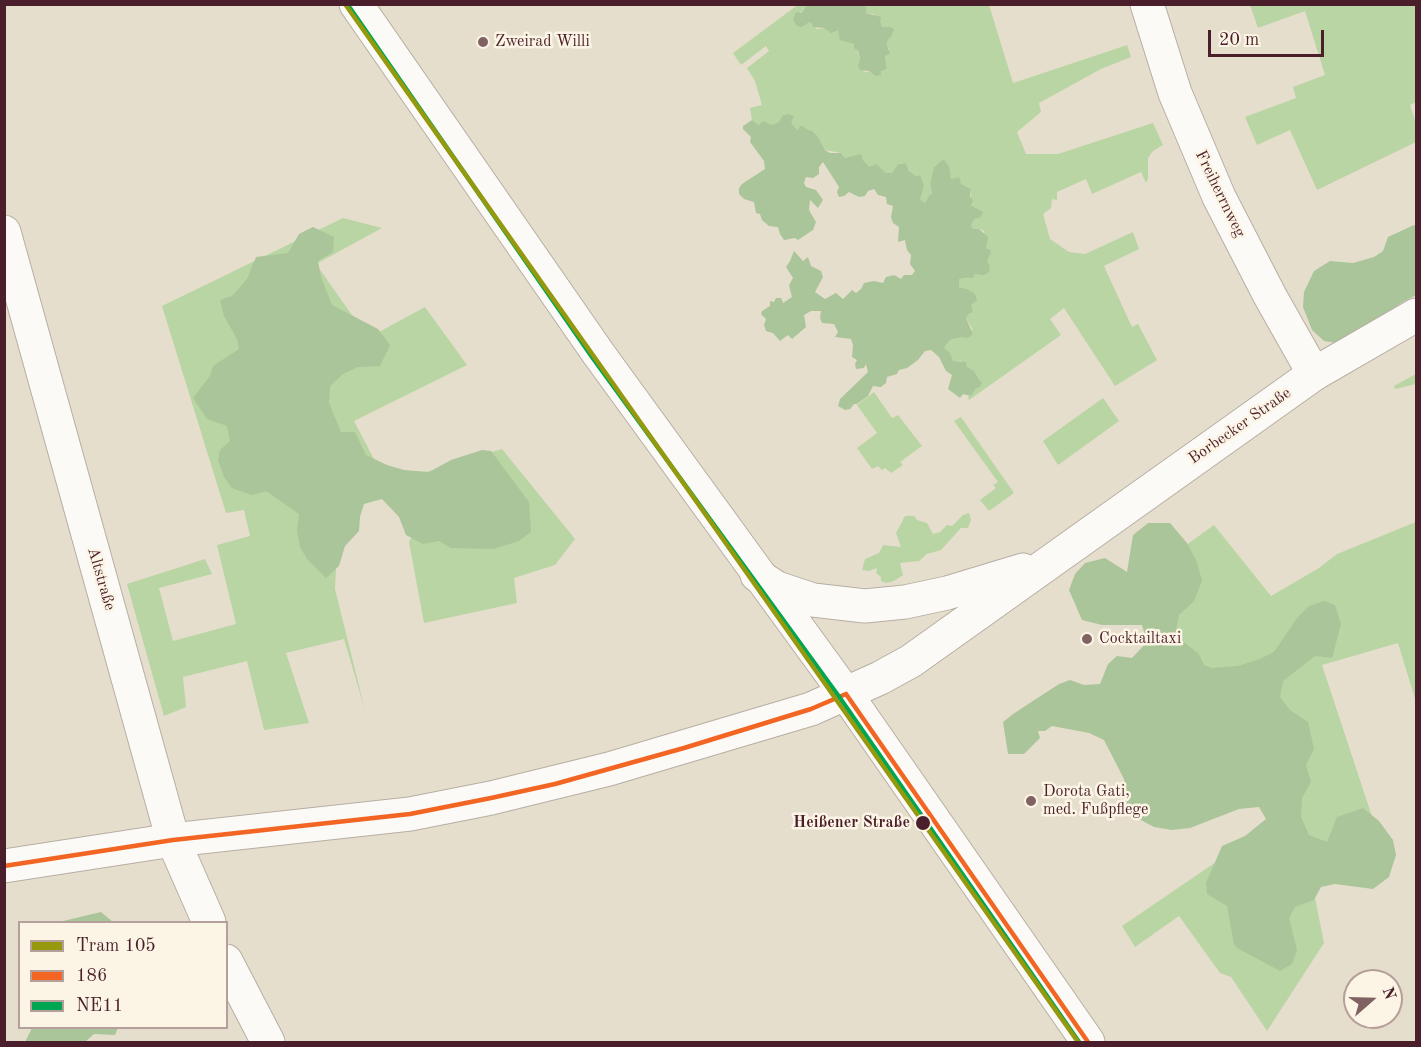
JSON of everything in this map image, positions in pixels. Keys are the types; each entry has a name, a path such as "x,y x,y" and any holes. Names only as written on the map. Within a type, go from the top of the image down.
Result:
{"street":[{"path":"356,4 598,353 757,575 846,694 1088,1042"},
{"name":"Freiherrnweg","path":"1147,4 1175,93 1219,197 1270,296 1314,374"},
{"name":"Altstraße","path":"4,232 173,840 209,921"},
{"name":"Borbecker Straße","path":"846,694 910,661 1314,374 1416,315"},
{"name":"Borbecker Straße","path":"757,575 777,588 813,600 865,606 882,605 947,593 1024,569 1071,547"},
{"path":"4,867 173,840 410,814 491,798 566,781 684,748 811,709 846,694"},
{"path":"228,965 268,1042"}],"green space":[{"path":"799,4 814,5 807,5 800,13 817,29 838,30 845,41 854,44 860,58 858,66 865,72 887,69 885,56 889,49 888,40 891,37 890,27 882,27 874,14 866,13 864,5 989,5 1013,83 1127,45 1131,57 1101,69 1039,103 1041,112 1017,132 1026,154 1058,154 1153,123 1163,145 1153,151 1148,158 1146,183 1141,172 1092,194 1086,179 1057,192 1057,200 1052,199 1051,208 1043,214 1050,239 1069,252 1085,254 1133,232 1139,249 1104,266 1132,327 1138,324 1157,360 1115,386 1064,308 1050,319 1061,335 969,400 968,396 971,396 978,380 961,361 953,361 944,348 950,340 960,338 973,330 966,318 967,289 959,287 959,279 968,279 979,273 991,253 991,250 986,248 984,231 973,229 971,225 977,208 971,205 971,189 951,179 943,159 934,167 930,183 932,195 925,203 920,199 920,175 916,176 909,171 906,163 898,164 892,173 885,173 870,167 863,160 845,158 841,153 825,150 814,131 798,130 782,116 779,122 771,125 759,125 752,120 750,108 762,105 755,81 747,68 769,51 766,46 741,65 733,53"},
{"path":"807,5 864,5 866,13 881,17 882,27 894,29 887,45 890,54 885,56 887,69 881,71 881,75 876,76 869,71 860,70 858,51 854,48 854,44 840,40 838,30 831,33 824,28 813,27 809,22 802,27 797,26 793,20 796,12 801,13"},
{"path":"1250,5 1416,5 1416,102 1410,105 1416,123 1416,142 1317,190 1290,130 1257,145 1245,117 1296,98 1293,87 1325,75 1305,11 1258,28"},
{"path":"787,114 794,116 791,123 798,130 800,126 803,126 813,131 825,150 830,153 841,153 845,158 861,154 870,167 876,164 886,173 892,173 898,164 906,163 909,171 916,176 920,175 924,186 920,199 925,203 932,194 930,183 934,167 943,159 949,166 951,179 959,177 961,184 971,189 970,196 973,201 971,205 983,212 981,217 974,219 971,225 973,229 979,229 988,237 986,248 991,250 987,261 990,266 989,272 984,275 975,274 973,278 959,279 959,287 975,294 977,300 971,305 973,312 966,318 973,334 968,338 950,340 944,348 950,353 953,361 966,362 967,367 974,371 982,382 971,396 963,394 960,398 948,389 952,375 946,371 939,357 931,350 925,351 907,368 887,377 886,383 881,387 873,386 868,396 845,410 838,406 840,399 868,372 866,364 864,368 856,369 857,360 852,357 851,339 835,337 838,332 834,324 822,323 821,311 811,311 804,315 806,327 792,339 788,335 780,341 773,333 766,331 764,325 766,319 761,314 762,311 770,306 770,301 774,302 776,298 781,298 783,303 792,297 789,285 793,278 786,267 794,251 803,261 808,257 811,266 821,271 823,277 815,292 825,299 836,293 843,299 852,290 856,293 864,283 874,281 883,283 886,277 894,275 901,279 904,275 912,275 915,271 910,264 911,255 907,250 905,240 898,242 899,227 893,223 891,217 893,206 887,204 886,197 878,195 874,189 868,191 865,196 859,197 849,192 839,197 837,192 839,187 823,162 819,167 819,174 813,178 806,177 804,183 806,187 816,190 823,200 818,208 810,200 809,210 816,222 813,230 798,240 795,238 784,240 778,227 769,226 762,220 760,214 756,213 754,202 744,199 739,194 742,184 765,169 764,161 750,142 751,137 743,126 752,120 759,125 763,121 771,125 779,122 782,116"},
{"path":"343,218 382,228 316,264 368,338 425,307 467,365 354,421 387,484 502,449 575,539 555,565 514,578 517,603 424,623 409,542 413,534 395,494 358,500 337,546 335,589 365,710 344,639 286,653 309,723 264,730 247,661 183,677 186,707 164,716 127,584 205,559 212,574 159,588 173,641 236,624 217,545 250,536 244,510 226,513 162,306"},
{"path":"1416,226 1416,295 1399,304 1388,322 1349,345 1324,341 1312,330 1303,307 1304,292 1314,271 1330,261 1353,263 1374,257 1383,251 1388,237"},
{"path":"313,227 334,237 333,252 318,261 321,277 332,305 378,329 390,345 380,366 358,367 343,374 330,386 329,403 341,432 355,432 366,455 404,470 429,472 451,460 482,450 491,451 529,502 531,532 519,541 493,549 451,548 439,541 423,544 406,535 399,517 382,499 364,504 359,531 345,546 339,566 326,578 307,559 300,547 297,531 299,514 266,491 252,495 232,488 224,477 218,460 220,450 230,441 227,426 207,419 193,398 210,376 213,366 239,349 237,339 224,316 220,300 232,296 247,279 256,257 288,253 299,234"},
{"path":"1416,374 1416,384 1395,389 1394,386"},
{"path":"874,392 892,418 898,415 922,446 900,462 903,465 891,473 878,466 872,469 857,448 877,433 857,405"},
{"path":"1103,398 1119,421 1058,465 1043,441"},
{"path":"961,417 1014,493 989,511 980,500 996,488 993,485 998,482 954,421"},
{"path":"969,513 971,520 968,528 961,528 941,550 927,554 919,561 900,563 903,575 894,581 886,583 881,581 881,577 876,573 877,568 869,571 862,570 865,559 879,553 883,545 901,547 896,533 905,516 914,516 917,520 927,523 933,534 940,532 947,525 952,526 963,515"},
{"path":"1416,522 1416,702 1398,643 1322,665 1387,862 1313,888 1324,943 1267,1031 1231,977 1220,973 1179,916 1135,947 1122,926 1291,811 1139,579 1214,525 1271,596 1319,568 1337,554"},
{"path":"1148,523 1170,523 1187,543 1197,562 1202,581 1194,601 1179,615 1176,631 1185,643 1199,654 1204,665 1212,668 1238,666 1274,652 1297,618 1309,606 1324,601 1335,605 1341,624 1332,658 1315,656 1283,681 1280,697 1290,710 1308,722 1314,749 1306,765 1311,782 1302,798 1301,817 1309,835 1327,842 1337,817 1363,808 1379,821 1393,840 1396,855 1389,877 1373,889 1335,884 1321,887 1314,900 1295,907 1289,918 1297,950 1292,964 1280,971 1237,948 1234,944 1227,906 1207,894 1206,883 1222,846 1245,836 1266,819 1259,807 1239,809 1190,828 1172,830 1154,827 1139,819 1127,805 1124,779 1104,740 1089,733 1052,726 1045,731 1038,731 1040,738 1024,754 1008,754 1003,722 1059,684 1070,680 1084,685 1100,684 1108,664 1117,656 1132,658 1147,642 1142,625 1102,625 1082,620 1069,590 1075,574 1085,563 1105,558 1127,572 1133,535"},
{"path":"101,912 112,921 63,921"},
{"path":"32,1029 118,1029 115,1035 94,1034 85,1042 25,1042"}],"tram line":[{"name":"105","path":"345,4 1078,1042"}],"transit line":[{"name":"NE11","path":"350,8 592,357 840,698 1079,1042"},
{"name":"186","path":"846,694 1088,1042"},
{"name":"186","path":"4,866 173,840 410,814 491,798 555,784 684,748 811,709 846,694"}],"place":[{"name":"Zweirad Willi","path":"483,42"},
{"name":"Cocktailtaxi","path":"1087,639"},
{"name":"Dorota Gati, med. Fußpflege","path":"1031,801"},
{"name":"Heißener Straße","path":"923,823"}]}
